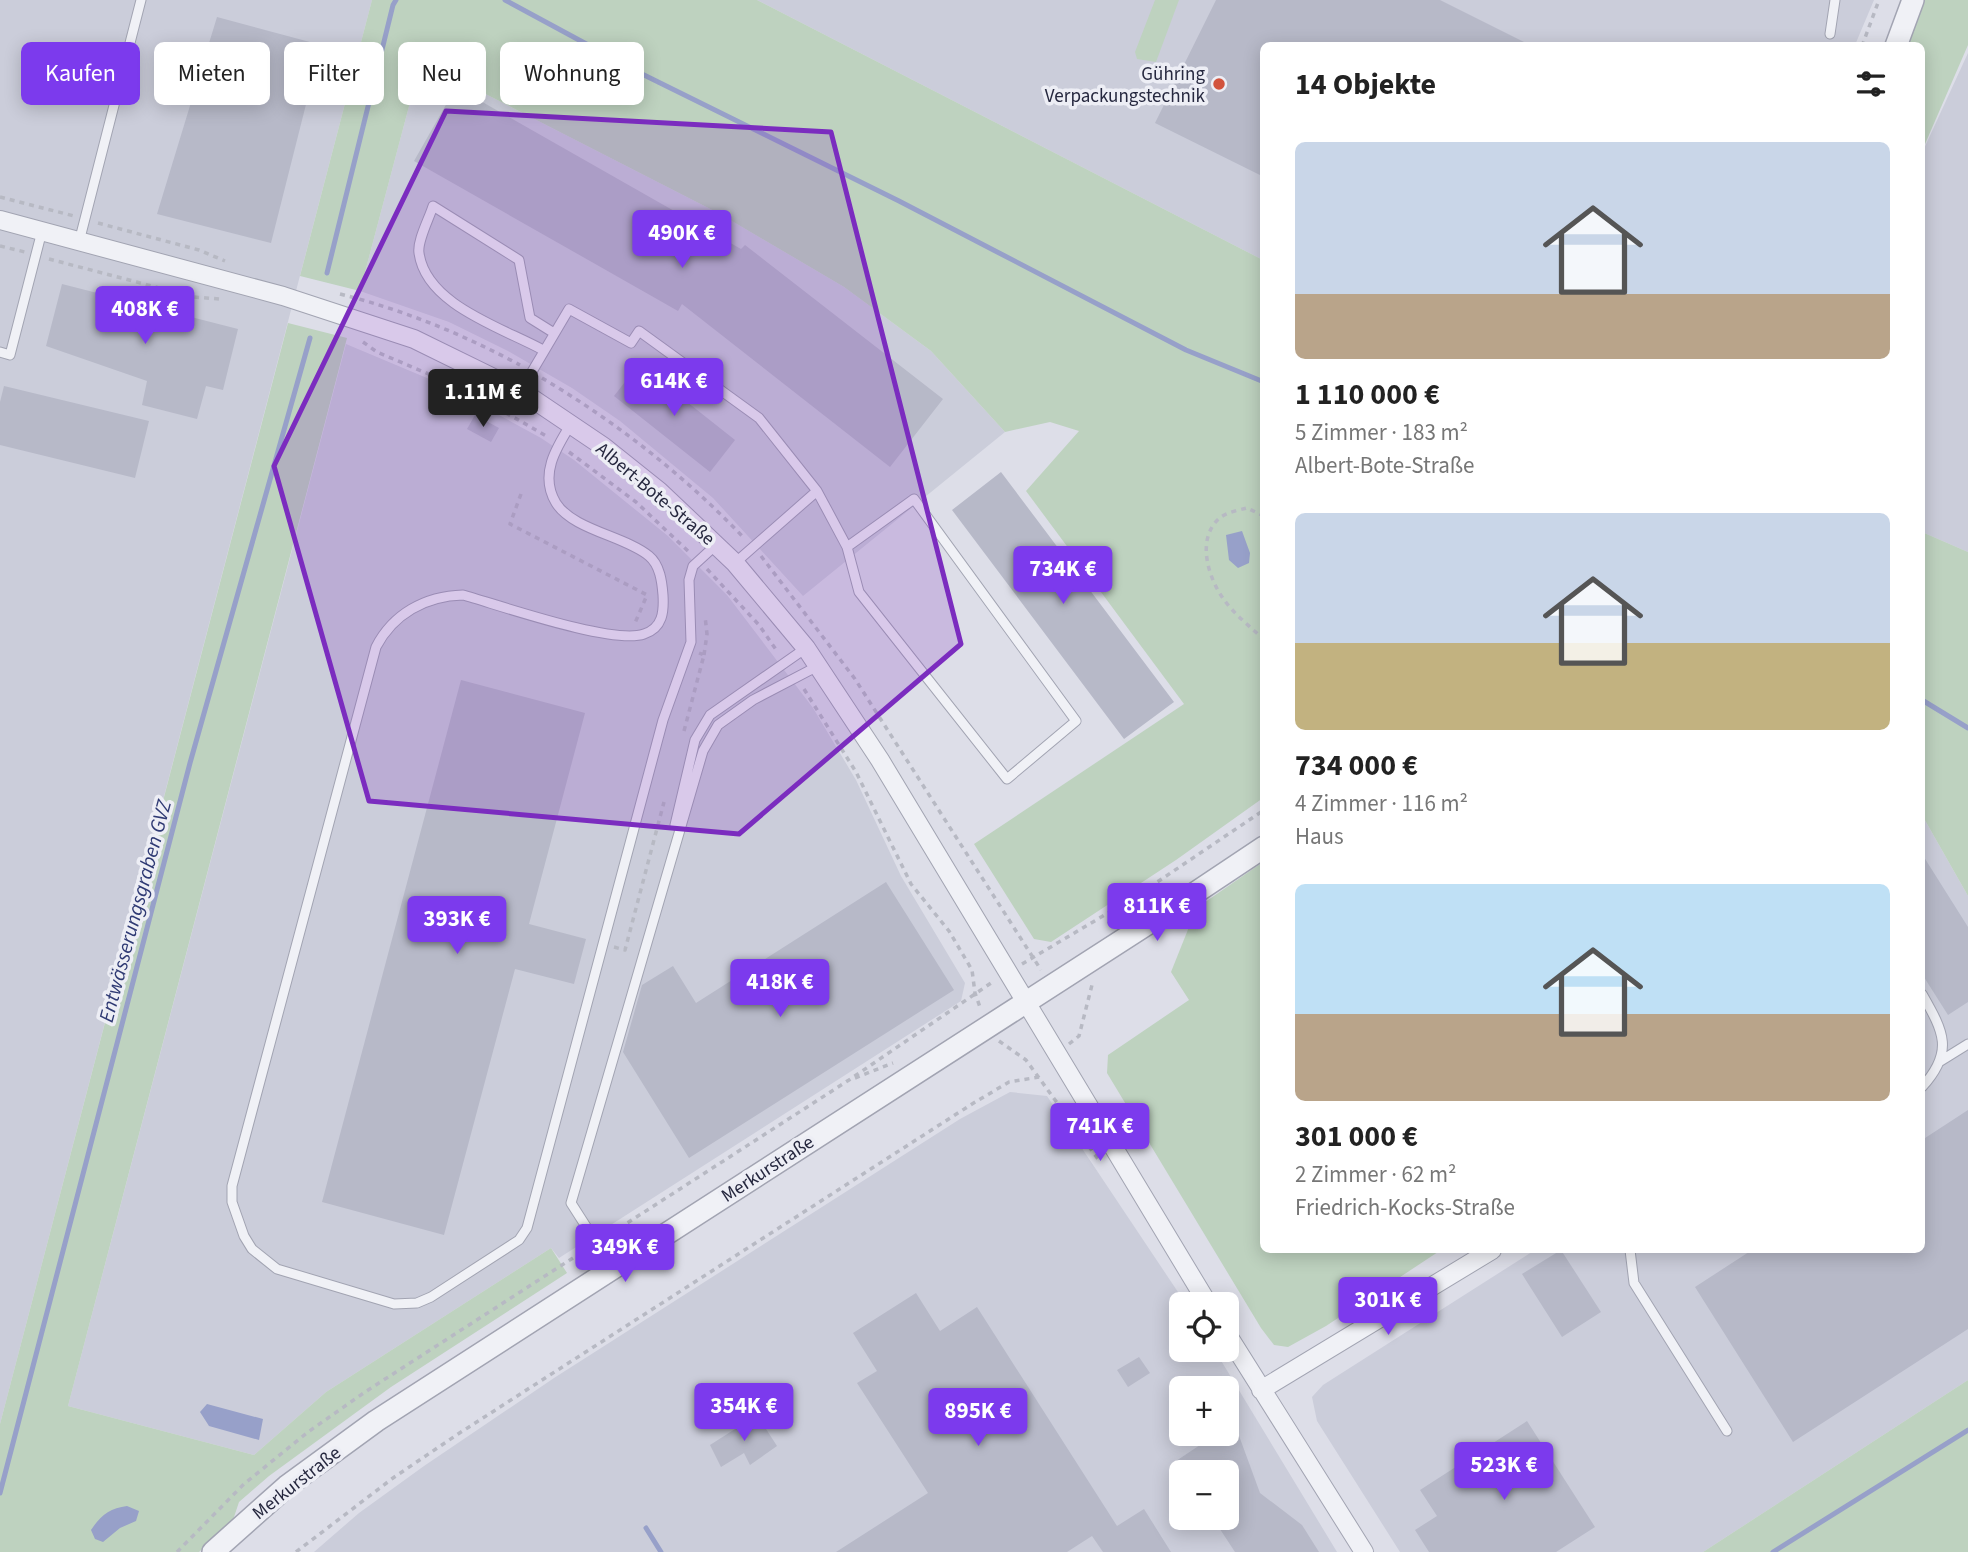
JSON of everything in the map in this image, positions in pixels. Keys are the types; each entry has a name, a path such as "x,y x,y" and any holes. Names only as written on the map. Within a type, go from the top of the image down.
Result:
{"street":[{"path":"1897,42 1913,0"},
{"name":"Albert-Bote-Straße","path":"0,220 370,322 457,359 520,391 572,424 659,491 735,563 806,648 880,760 1201,1292"},
{"name":"Merkurstraße","path":"213,1552 287,1486 376,1421 1026,1003 1260,849"},
{"path":"1261,1390 1436,1287 1487,1253"},
{"path":"1239,1354 1364,1552"}],"lane":[{"path":"79,242 141,0"},
{"path":"1830,34 1835,0"},
{"path":"543,350 458,308 431,284 418,252 433,206 520,260 530,318 554,333"},
{"path":"0,352 10,355 42,231"},
{"path":"520,391 569,309 631,343 639,331 759,418 817,491 847,547 859,592 1007,779 1076,721 914,499 847,547"},
{"path":"572,424 559,444 550,466 550,485 557,503 568,515 649,556 657,567 662,582 664,611 661,621 645,634 614,635 463,595 430,600 411,609 383,633 376,647 232,1186 237,1221 252,1249 265,1261 292,1276 404,1305 431,1297 519,1240 527,1228 663,719 689,648 692,627 689,580 699,561 717,544"},
{"path":"735,563 817,491"},
{"path":"658,902 695,740 710,715 806,648"},
{"path":"587,1228 571,1203 703,751 718,726 753,700 818,666"},
{"path":"1925,999 1941,1028 1943,1046 1939,1062 1925,1083"},
{"path":"1939,1062 1968,1044"},
{"path":"1630,1253 1634,1283 1727,1431"}],"path":[{"path":"1863,42 1879,0"},
{"path":"0,197 200,250 227,262"},
{"path":"0,246 194,297 221,299"},
{"path":"334,292 394,307 431,322 530,371 606,419 712,505 754,548 855,679 1052,986"},
{"path":"356,337 377,352 466,390 559,444 636,502 699,561 759,625 785,662"},
{"path":"521,494 510,524 648,595 634,622 651,630"},
{"path":"1260,514 1247,508 1221,517 1208,531 1206,554 1211,578 1225,602 1260,636"},
{"path":"682,736 704,655 689,648"},
{"path":"796,678 856,772 911,884 943,923 972,970 977,1000 1000,1043 1019,1053 1039,1077 1105,1170"},
{"path":"603,944 625,950 668,789"},
{"path":"1140,894 1260,813"},
{"path":"1055,1053 1079,1036 1094,980"},
{"path":"296,1552 339,1517 458,1434 960,1112 1009,1082 1039,1077"},
{"path":"177,1552 244,1484 342,1408 849,1080"}],"highlighted area":[{"path":"446,111 831,132 961,644 739,834 369,801 274,466"}],"shaded area":[{"path":"0,0 372,0 361,42 284,42 284,105 345,105 0,1424"},
{"path":"757,0 1874,0 1856,42 1260,42 1260,258"},
{"path":"1968,53 1968,552 1925,533 1925,146"},
{"path":"486,94 500,101 500,105 507,105 720,214 844,287 931,351 1005,432 803,596 713,498 620,421 572,388 508,351 449,322 360,291 409,105 486,105"},
{"path":"346,344 446,386 541,438 574,460 668,536 727,595 813,708 856,780 901,876 965,983 961,1001 559,1258 551,1248 326,1392 254,1455 68,1406"},
{"path":"1925,820 1968,896 1968,1380 1703,1552 1400,1552 1317,1421 1312,1397 1323,1385 1530,1253 1925,1253"},
{"path":"1010,1092 1047,1096 1178,1292 1169,1292 1169,1362 1222,1362 1230,1376 1169,1376 1169,1446 1239,1446 1239,1390 1337,1552 314,1552 359,1513 554,1378 960,1119"}],"green space":[{"path":"372,0 757,0 1260,258 1260,800 1176,860 1051,942 1034,939 974,844 1184,704 1026,491 1079,431 1050,422 1005,432 931,351 844,287 720,214 507,105 644,105 644,42 500,42 500,101 486,94 486,42 398,42 398,105 409,105 360,291 300,276 345,105 384,105 384,42 361,42"},
{"path":"1155,0 1179,0 1156,62 1137,59 1135,52"},
{"path":"1922,0 1968,0 1968,45 1925,144 1925,42 1907,42"},
{"path":"288,323 347,338 68,1406 254,1455 326,1392 551,1248 567,1273 391,1387 269,1476 239,1502 233,1520 199,1552 0,1552 0,1424"},
{"path":"1925,533 1968,552 1968,896 1925,820"},
{"path":"1260,864 1260,1253 1436,1253 1326,1326 1288,1347 1274,1345 1261,1328 1107,1073 1108,1055 1189,1000 1171,972 1189,927 1185,916"},
{"path":"1968,1380 1968,1552 1703,1552"}],"water":[{"path":"1242,531 1250,553 1249,563 1238,568 1229,560 1226,535"},
{"path":"207,1404 263,1419 259,1440 209,1426 200,1412"},
{"path":"127,1506 139,1511 136,1521 120,1528 103,1542 95,1539 91,1530 98,1521 106,1513"}],"building":[{"name":"Gühring Verpackungstechnik","path":"1216,0 1440,0 1524,42 1260,42 1260,175 1155,123"},
{"path":"217,17 310,42 284,42 284,105 306,105 271,243 157,214 190,105 270,105 270,42 209,42"},
{"path":"486,104 741,249 745,245 943,399 890,467 682,304 678,311 414,161 446,105"},
{"path":"62,284 238,329 223,390 206,386 197,419 142,405 147,381 46,346"},
{"path":"639,364 735,440 710,472 614,396"},
{"path":"4,386 149,421 135,478 0,445 0,402"},
{"path":"475,415 499,428 491,442 467,429"},
{"path":"1001,472 1174,702 1124,739 952,510"},
{"path":"461,680 585,713 529,924 586,939 574,984 515,969 444,1235 322,1202"},
{"path":"1925,859 1968,927 1968,1002 1948,1015 1925,979"},
{"path":"886,882 954,990 689,1158 623,1052 642,985 673,966 696,1003"},
{"path":"1968,1110 1968,1329 1793,1442 1695,1287 1747,1253 1925,1253 1925,1138"},
{"path":"1556,1253 1563,1253 1601,1312 1562,1337 1522,1274"},
{"path":"916,1293 940,1331 977,1307 1117,1526 1144,1509 1171,1552 1103,1552 1092,1536 1067,1552 836,1552 928,1493 857,1383 877,1371 853,1333"},
{"path":"1139,1357 1150,1373 1128,1387 1117,1370"},
{"path":"757,1415 777,1446 750,1465 744,1453 721,1467 710,1445"},
{"path":"1527,1421 1595,1527 1556,1552 1429,1552 1415,1530 1437,1516 1420,1490"},
{"path":"1239,1436 1260,1493 1302,1525 1319,1552 1235,1552 1221,1530 1239,1530 1239,1460 1178,1460 1198,1446 1239,1446"}],"waterway":[{"name":"Entwässerungsgraben GVZ","path":"327,273 396,0"},
{"path":"505,0 642,74 899,201 1186,350 1260,380"},
{"name":"Entwässerungsgraben GVZ","path":"0,1493 190,763 310,338"},
{"path":"1925,702 1968,728"},
{"path":"1773,1552 1968,1430"},
{"path":"646,1528 661,1552"}],"place":[{"name":"Gühring Verpackungstechnik","path":"1219,84"}]}
